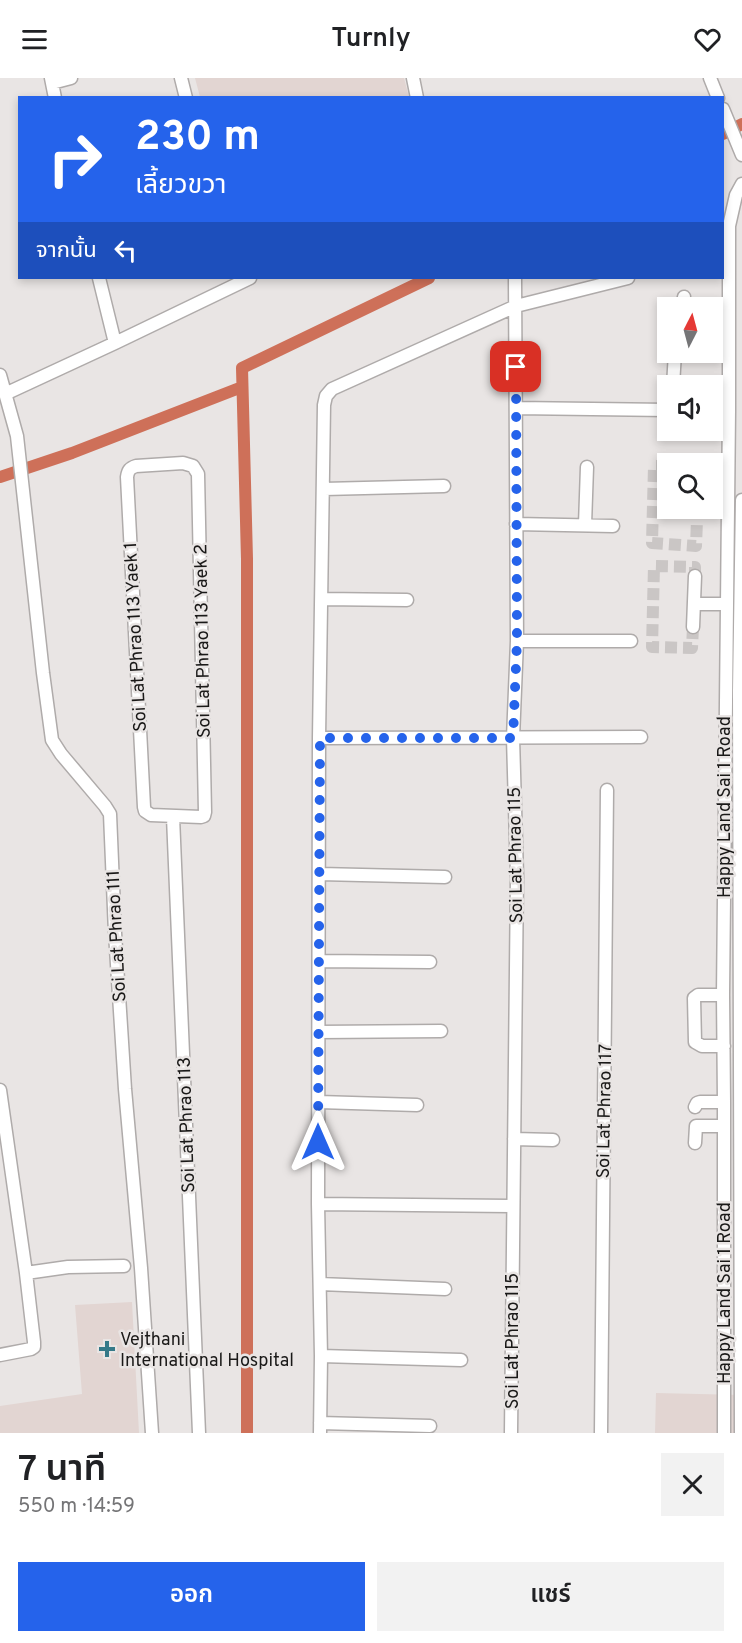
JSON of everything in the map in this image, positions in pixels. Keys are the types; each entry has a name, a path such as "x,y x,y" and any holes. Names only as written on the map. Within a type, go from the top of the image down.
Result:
{"street":[{"path":"55,96 51,80 71,78"},
{"path":"181,78 186,96"},
{"path":"412,78 416,96"},
{"path":"710,78 717,96"},
{"path":"724,111 742,155"},
{"name":"Happy Land Sai 1 Road","path":"724,1433 723,995 729,226 736,195 742,183"},
{"path":"99,279 115,343"},
{"path":"5,394 115,343 230,282 245,279"},
{"name":"Soi Lat Phrao 115","path":"511,1433 517,876 513,738 517,641 516,279"},
{"path":"430,1426 320,1428 318,1204 324,405 326,396 332,389 516,306 611,279"},
{"name":"Soi Lat Phrao 111","path":"0,375 17,436 52,740 110,814 124,1078 141,1268 152,1433"},
{"path":"516,408 657,411"},
{"path":"723,411 729,411"},
{"name":"Soi Lat Phrao 113 Yaek 1","path":"164,464 131,467 127,477 144,807 151,814 173,817"},
{"name":"Soi Lat Phrao 113 Yaek 2","path":"164,464 188,464 193,466 198,474 205,812 201,817 173,817"},
{"path":"585,525 587,466"},
{"path":"324,489 444,486"},
{"path":"723,497 728,497"},
{"name":"Happy Land Sai 1 Road","path":"741,1433 742,500"},
{"path":"516,524 613,526"},
{"path":"727,541 741,541"},
{"path":"693,627 695,576"},
{"path":"322,599 407,600"},
{"path":"694,604 741,599"},
{"path":"517,641 631,641"},
{"path":"320,738 641,737"},
{"name":"Soi Lat Phrao 117","path":"601,1433 607,790"},
{"name":"Soi Lat Phrao 113","path":"173,817 199,1433"},
{"path":"320,874 445,877"},
{"path":"724,881 741,880"},
{"path":"320,961 430,962"},
{"path":"723,995 698,995 694,998 695,1042 702,1046 724,1046"},
{"path":"319,1032 441,1031"},
{"path":"0,1090 34,1342 34,1347 31,1349 0,1355"},
{"path":"319,1101 417,1105"},
{"path":"695,1107 700,1102 724,1102"},
{"path":"696,1143 696,1126 724,1126"},
{"path":"514,1139 553,1140"},
{"path":"318,1204 513,1206"},
{"path":"26,1273 68,1267 124,1266"},
{"path":"320,1284 445,1289"},
{"path":"321,1356 461,1360"},
{"path":"724,1403 742,1403"}],"shaded area":[{"path":"195,78 404,78 409,96 200,96"},
{"name":"Vejthani International Hospital","path":"132,1302 139,1433 0,1433 0,1406 82,1394 75,1305"},
{"path":"656,1393 742,1395 742,1433 655,1433"}],"waterway":[{"path":"724,133 742,124"},
{"path":"247,1433 247,559 242,368 427,279"},
{"path":"0,477 72,453 242,387"}],"tunnel":[{"path":"657,466 654,466 652,543 696,546 697,520"},
{"path":"693,627 692,648 652,647 654,566 695,567 695,576"}],"place":[{"name":"Vejthani International Hospital","path":"107,1349"}],"route":[{"path":"318,1142 320,738 513,738 517,641 516,367"}]}
